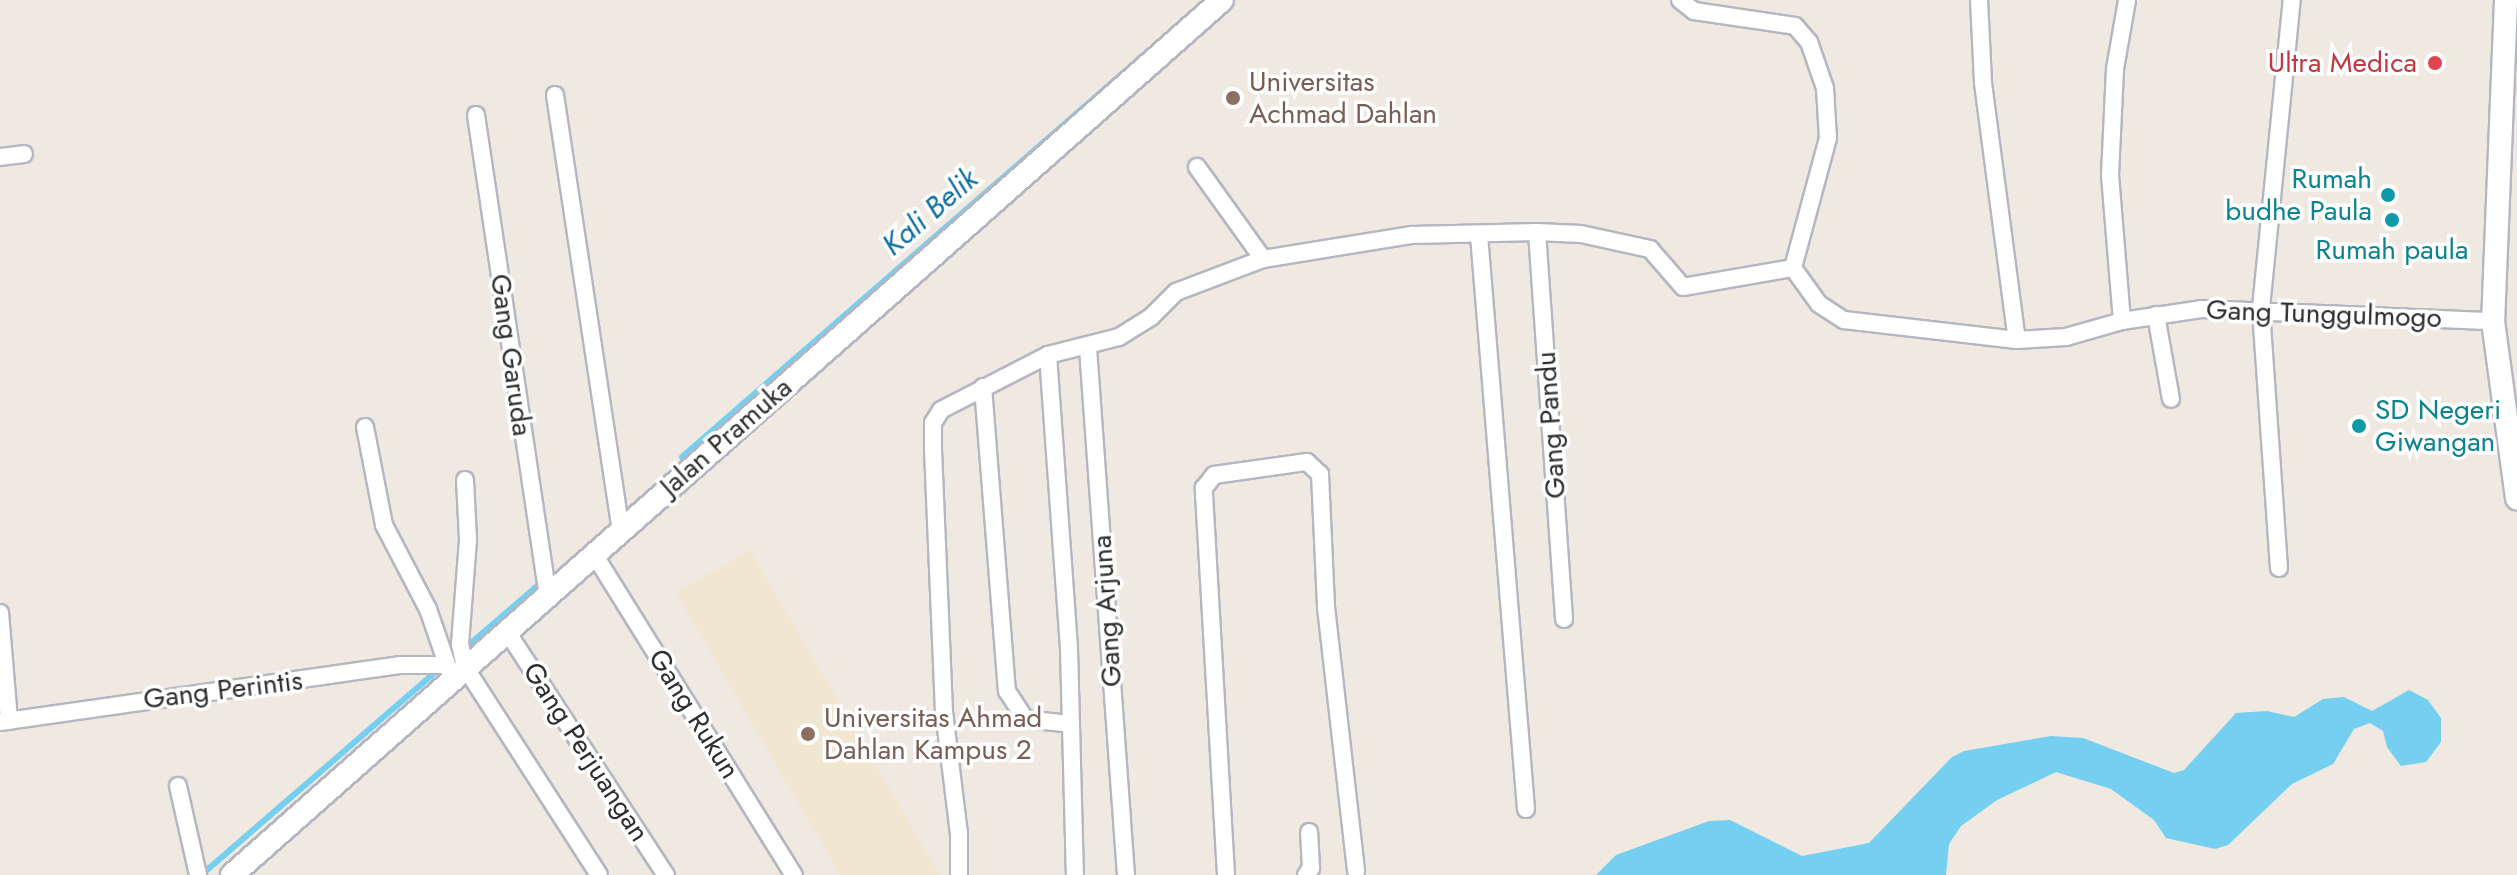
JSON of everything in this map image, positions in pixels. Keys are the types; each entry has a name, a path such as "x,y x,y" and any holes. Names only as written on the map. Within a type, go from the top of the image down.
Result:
{"main road":[{"name":"Jalan Pramuka","path":"232,875 453,661 506,630 548,595 1222,0"},
{"path":"2509,6 2510,138 2493,321 2517,498"}],"street":[{"path":"959,875 959,834 944,712 933,423 941,410 1048,355 1088,348 1151,317 1176,292 1263,259 1412,235 1537,232 1581,234 1650,249 1659,254 1679,285 1688,287 1793,268 1825,161 1829,116 1821,70 1795,26 1694,11 1680,0"},
{"path":"1979,0 1983,83 2017,340"},
{"path":"2122,321 2110,175 2115,69 2127,0"},
{"path":"2279,568 2261,308 2292,0"},
{"path":"555,95 621,530"},
{"name":"Gang Garuda","path":"476,115 548,595"},
{"path":"0,157 24,154"},
{"path":"1197,167 1263,259"},
{"name":"Gang Pandu","path":"1537,232 1564,619"},
{"path":"1479,235 1526,809"},
{"name":"Gang Tunggulmogo","path":"1793,268 1819,304 1844,320 2017,340 2066,337 2156,315 2261,308 2493,321"},
{"path":"2156,315 2171,399"},
{"name":"Gang Arjuna","path":"1088,348 1126,875"},
{"path":"1048,355 1071,724 1075,875"},
{"path":"983,387 1007,691 1019,713 1032,722 1071,724"},
{"path":"365,427 384,525 453,661 599,875"},
{"path":"1226,875 1204,488 1214,475 1307,462 1320,474 1326,607 1356,871"},
{"path":"453,661 468,540 465,480"},
{"name":"Gang Rukun","path":"594,554 794,875"},
{"path":"0,613 4,721"},
{"name":"Gang Perjuangan","path":"506,630 666,875"},
{"name":"Gang Perintis","path":"4,721 401,665 453,661"},
{"path":"178,786 198,875"},
{"path":"1306,875 1311,868 1309,832"}],"shaded area":[{"name":"Universitas Ahmad Dahlan Kampus 2","path":"750,550 940,875 840,875 676,593"}],"water":[{"path":"2409,690 2428,700 2441,718 2441,742 2426,762 2401,766 2387,747 2383,731 2370,723 2354,729 2333,764 2292,784 2228,845 2215,849 2166,838 2154,820 2111,789 2056,772 1997,800 1961,826 1949,844 1946,875 1596,875 1616,855 1709,821 1730,820 1802,856 1869,843 1952,757 1964,751 2051,736 2083,738 2174,773 2184,770 2236,713 2267,711 2294,717 2323,699 2344,697 2372,711"}],"waterway":[{"name":"Kali Belik","path":"682,457 1147,52"},
{"path":"464,649 536,587"},
{"path":"207,870 440,668"}],"place":[{"name":"Ultra Medica","path":"2435,63"},
{"name":"Universitas Achmad Dahlan","path":"1233,98"},
{"name":"Rumah budhe Paula","path":"2388,195"},
{"name":"Rumah paula","path":"2392,220"},
{"name":"SD Negeri Giwangan","path":"2359,426"},
{"name":"Universitas Ahmad Dahlan Kampus 2","path":"808,734"}]}
